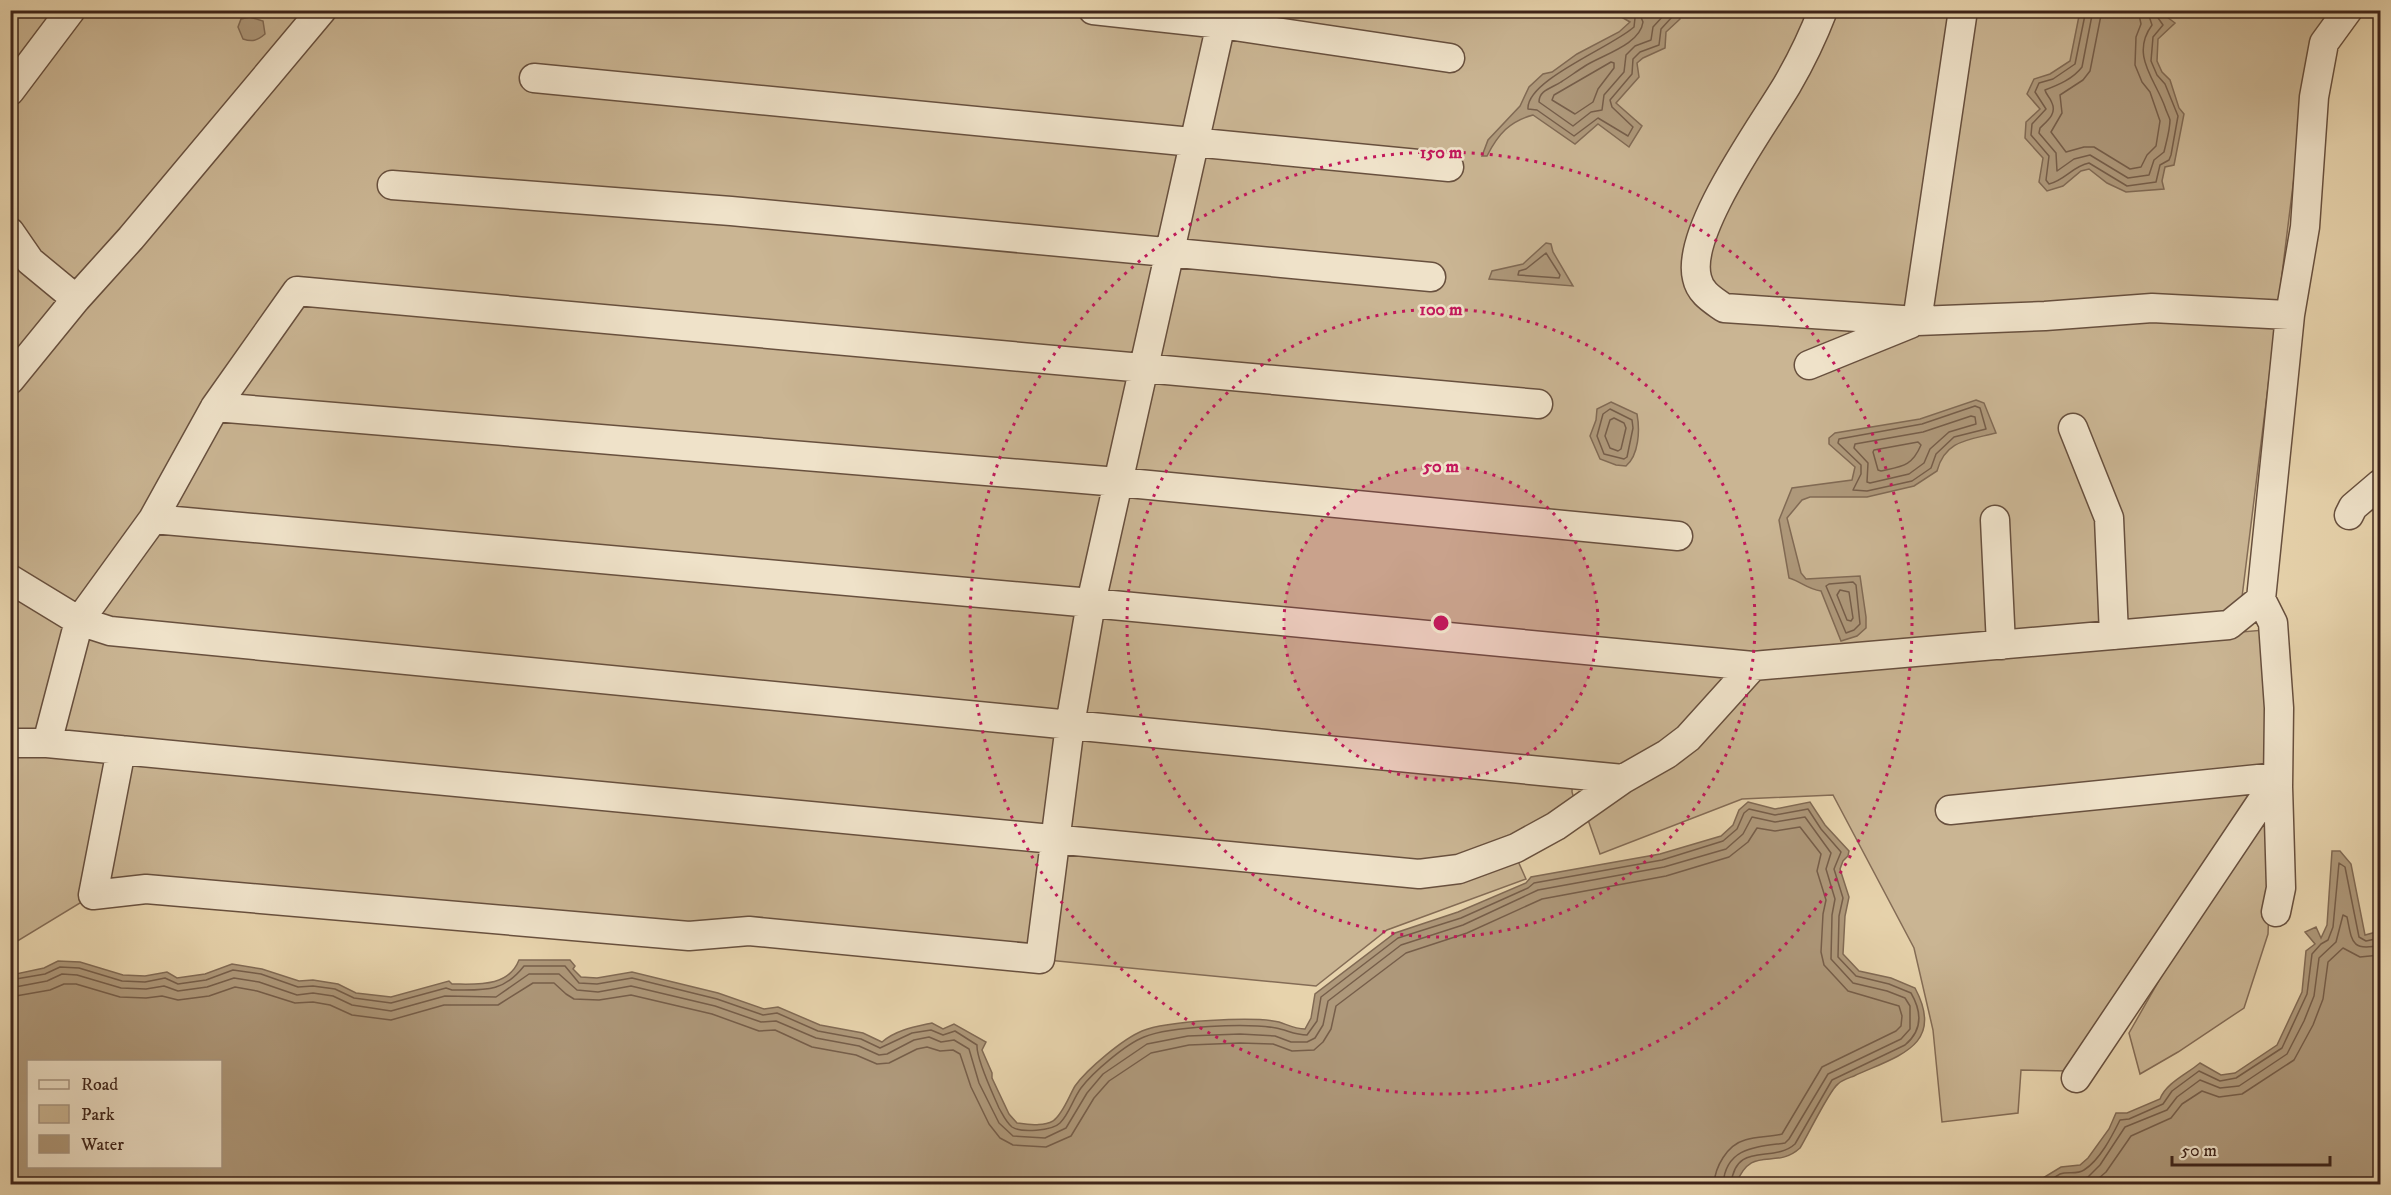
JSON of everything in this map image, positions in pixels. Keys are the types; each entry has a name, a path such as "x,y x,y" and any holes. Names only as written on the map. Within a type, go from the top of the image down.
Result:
{"street":[{"path":"14,76 71,10"},
{"path":"10,380 322,10"},
{"path":"1092,10 1223,17 1450,58"},
{"path":"1823,10 1809,45 1709,216 1697,248 1696,279 1706,295 1724,308 1917,321 2045,316 2152,308 2290,315"},
{"path":"1917,321 1963,10"},
{"path":"2276,912 2281,888 2279,708 2273,623 2261,599 2290,315 2305,227 2314,97 2324,43 2348,10"},
{"path":"121,750 93,895 146,889 689,936 749,931 1040,959 1070,725 1091,603 1223,17"},
{"path":"534,78 1449,167"},
{"path":"392,185 731,211 1431,277"},
{"path":"10,232 30,261 76,299"},
{"path":"47,743 79,621 153,519 216,407 297,291 1538,404"},
{"path":"1809,365 1917,321"},
{"path":"216,407 1118,482 1678,536"},
{"path":"2073,428 2109,518 2114,635"},
{"path":"2349,515 2353,507 2380,484"},
{"path":"153,519 1091,603 1753,666 2229,625 2261,599"},
{"path":"1995,520 2001,645"},
{"path":"10,579 79,621 110,631 1623,779"},
{"path":"10,743 47,743 1419,874 1459,869 1516,848 1556,826 1623,779 1667,754 1688,738 1753,666"},
{"path":"1950,810 2278,777"},
{"path":"2076,1078 2278,777"}],"green space":[{"path":"11,11 2331,11 2311,40 2242,597 2220,615 1728,655 1724,687 1668,740 1620,773 1573,767 1572,792 1576,806 1510,843 1526,879 1387,930 1316,986 749,931 93,895 11,945"},
{"path":"2264,630 2273,764 2249,793 2250,806 2068,1071 2021,1070 2018,1113 1942,1122 1933,1030 1914,948 1833,795 1742,799 1600,854 1587,817 1761,674"},
{"path":"2265,811 2272,822 2268,934 2244,1008 2140,1074 2129,1033 2189,928"}],"water":[{"path":"1611,11 1678,11 1680,19 1666,32 1665,48 1637,63 1639,77 1616,103 1642,126 1629,147 1598,124 1575,144 1533,115 1511,125 1500,135 1487,156 1482,156 1488,140 1520,106 1529,87 1543,74 1552,72 1577,54 1619,32 1630,22"},
{"path":"2080,11 2159,11 2175,23 2158,39 2157,61 2162,72 2170,80 2179,108 2184,114 2174,165 2165,167 2162,181 2164,189 2126,192 2107,183 2089,169 2081,171 2063,186 2047,191 2039,182 2043,158 2025,138 2026,122 2040,109 2027,94 2034,79 2050,74 2070,61"},
{"path":"250,17 263,21 265,34 254,40 243,39 238,27 241,19"},
{"path":"1546,243 1551,244 1553,252 1573,286 1489,279 1492,271 1523,264"},
{"path":"1976,400 1984,403 1996,433 1968,440 1952,447 1941,461 1937,471 1914,486 1867,497 1810,497 1802,500 1787,518 1801,573 1806,579 1860,576 1866,628 1857,636 1841,641 1821,591 1789,578 1779,520 1792,488 1852,480 1855,467 1829,444 1829,438 1835,433 1920,419"},
{"path":"1611,402 1637,414 1636,449 1626,466 1600,459 1590,436 1597,409"},
{"path":"1748,802 1775,809 1810,802 1825,825 1849,851 1840,869 1849,897 1845,916 1843,954 1859,971 1891,978 1915,988 1923,1008 1925,1023 1921,1036 1900,1055 1844,1080 1834,1088 1800,1148 1782,1158 1749,1164 1736,1184 11,1184 11,975 44,968 58,961 80,962 123,975 145,976 167,972 177,978 205,974 232,964 262,969 299,981 313,980 338,984 356,993 391,997 449,981 452,984 481,984 499,980 514,969 519,960 570,960 575,966 573,969 581,977 597,978 632,972 718,993 764,1009 778,1007 820,1025 863,1033 882,1042 899,1032 932,1023 943,1029 954,1024 986,1042 982,1050 1009,1114 1017,1123 1040,1125 1057,1118 1075,1086 1096,1063 1142,1031 1189,1022 1250,1019 1279,1022 1305,1029 1311,1018 1315,994 1395,933 1458,912 1526,883 1531,877 1660,854 1721,836 1733,825 1739,810"},
{"path":"2332,851 2340,851 2351,864 2365,935 2380,931 2380,1184 2033,1184 2061,1167 2080,1165 2088,1158 2109,1129 2116,1113 2127,1113 2160,1099 2172,1083 2200,1063 2221,1075 2235,1073 2277,1045 2302,992 2306,951 2315,944 2305,932 2316,927 2321,938 2327,925"}]}
